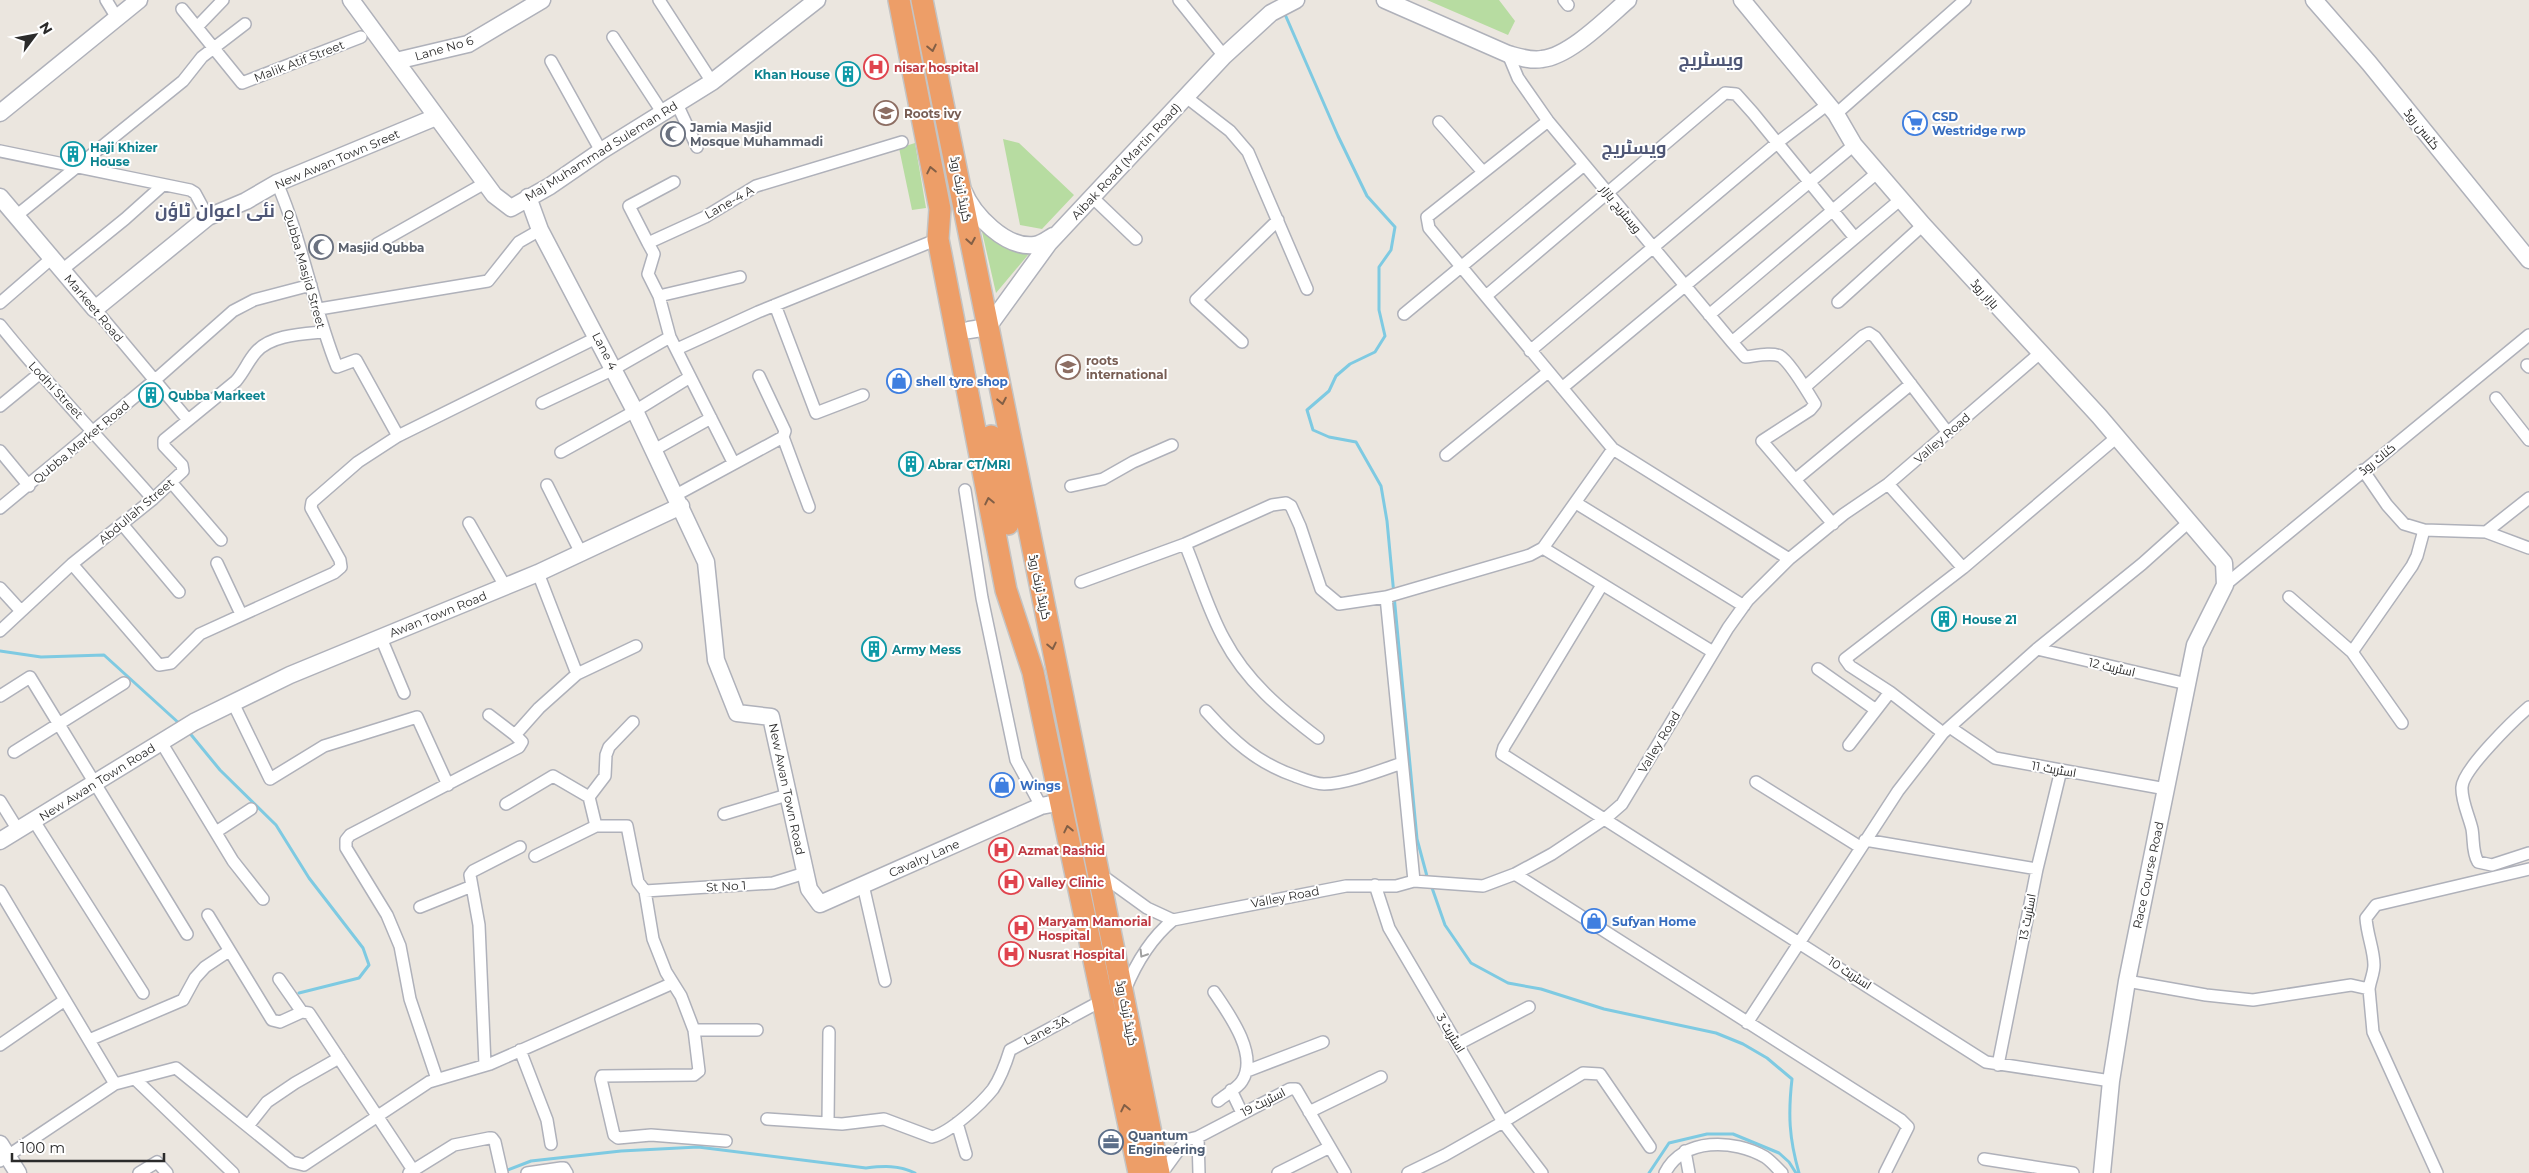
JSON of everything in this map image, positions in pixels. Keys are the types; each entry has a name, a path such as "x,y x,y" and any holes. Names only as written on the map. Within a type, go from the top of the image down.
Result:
{"highway":[{"name":"گرینڈ ٹرنک روڈ","path":"899,0 940,209 957,274 978,328 1098,873 1113,998 1139,1173"},
{"name":"گرینڈ ٹرنک روڈ","path":"922,0 959,178 978,328 1001,484 1033,672 1062,802 1161,1173"},
{"name":"گرینڈ ٹرنک روڈ","path":"940,209 938,239 1006,590 1033,672"}],"street":[{"path":"106,0 117,18"},
{"path":"0,113 139,0"},
{"path":"197,27 223,0"},
{"name":"Maj Muhammad Suleman Rd","path":"351,0 494,195 511,208 550,186 601,151 712,82 814,1"},
{"name":"Lane No 6","path":"396,61 468,44 542,0"},
{"path":"659,0 712,82"},
{"path":"1179,0 1224,56"},
{"name":"Aibak Road (Martin Road)","path":"978,328 1059,233 1224,56 1272,13 1296,0"},
{"path":"1385,0 1508,54 1529,60 1551,58 1597,27 1628,0"},
{"name":"بازار روڈ","path":"1742,0 1832,109 1854,145 1923,225 2117,437 2224,562 2225,585"},
{"path":"1530,351 1777,142 1832,109 1965,0"},
{"name":"کٹسن روڈ","path":"2314,0 2369,63 2529,260"},
{"name":"Malik Atif Street","path":"182,9 242,82 361,37"},
{"path":"16,216 183,81 202,57 245,24"},
{"path":"612,37 662,112"},
{"name":"ویسٹریج بازار","path":"1508,54 1518,78 1548,121 1745,357 1774,354 1781,356 1805,387"},
{"path":"551,61 601,151"},
{"path":"1486,296 1725,93 1736,94 1855,238"},
{"path":"1186,97 1230,131 1248,152 1307,289"},
{"path":"676,104 697,147"},
{"name":"New Awan Town Sreet","path":"95,309 208,217 277,183 436,117"},
{"path":"1548,121 1427,217 1429,228 1613,449 1789,559"},
{"path":"1439,122 1483,172"},
{"name":"Lane-4 A","path":"648,243 705,217 756,186 902,142"},
{"path":"1562,388 1854,145"},
{"path":"0,151 193,191 208,217"},
{"path":"1404,314 1584,165"},
{"path":"1709,315 1878,172"},
{"path":"959,178 966,196 983,219 1000,235 1020,243 1035,245 1059,233"},
{"path":"674,182 629,206 654,254 648,274 659,296 670,337 733,462"},
{"name":"Qubba Masjid Street","path":"277,183 292,218 319,309 323,332 337,367 356,360 398,436"},
{"path":"377,244 485,183"},
{"path":"0,304 125,219 163,185"},
{"name":"Markeet Road","path":"0,197 188,420"},
{"name":"Lane 4","path":"528,197 540,230 598,337 679,500"},
{"path":"1092,197 1136,239"},
{"path":"1732,342 1901,199"},
{"path":"1242,342 1196,300 1278,220"},
{"path":"1838,302 1923,225"},
{"path":"319,309 488,281 519,242 540,230"},
{"path":"676,350 775,305 938,239"},
{"path":"659,296 740,277"},
{"name":"Qubba Market Road","path":"0,508 30,486 234,311 254,300 311,285"},
{"path":"775,305 816,413 863,395"},
{"name":"Lodhi Street","path":"0,325 39,374 153,499"},
{"name":"Abdullah Street","path":"0,630 72,564 153,499 184,468 163,443 236,381 246,370 256,351 272,341 290,336 323,332"},
{"path":"1833,524 1762,441 1810,410 1815,404 1805,387 1862,336 1869,333 1875,337 1948,433"},
{"name":"کناٹ روڈ","path":"2225,585 2529,335"},
{"path":"72,564 159,665 171,663 200,634 334,573 341,567 340,560 311,508 312,502 358,462 398,436 598,337"},
{"path":"542,403 614,369 670,337"},
{"name":"Valley Road","path":"1173,920 1346,886 1396,886 1424,881 1483,886 1515,874 1552,854 1606,818 1622,804 1713,652 1744,606 1789,559 1888,484 2040,353"},
{"path":"1446,455 1548,372"},
{"path":"0,406 39,374"},
{"path":"759,376 785,431 783,437 809,508"},
{"path":"561,452 635,411 690,377"},
{"path":"1796,479 1911,384"},
{"path":"2496,398 2529,440"},
{"path":"654,450 711,418"},
{"path":"679,500 733,462 783,437"},
{"path":"1888,484 1963,568 2117,437"},
{"path":"1071,486 1103,479 1133,462 1172,445"},
{"path":"1081,582 1185,544 1272,504 1286,503 1291,506 1300,526 1321,589 1339,604 1391,595 1530,555 1543,548 1613,449"},
{"path":"0,451 30,486"},
{"path":"2363,470 2387,505 2404,524 2424,530 2486,532 2529,548"},
{"path":"171,482 221,540"},
{"path":"547,485 582,553"},
{"path":"965,490 982,598 1016,760 1041,806"},
{"path":"2486,532 2529,498"},
{"name":"Awan Town Road","path":"194,722 290,675 582,553 679,500"},
{"name":"New Awan Town Road","path":"679,500 706,562 716,660 737,713 771,717 805,873"},
{"path":"1576,502 1744,606"},
{"path":"1747,1023 1898,791 1947,730 2037,649 2142,564 2190,521"},
{"path":"469,523 505,586"},
{"path":"122,524 179,592"},
{"path":"2352,652 2412,566 2417,556 2424,530"},
{"path":"1185,544 1223,639 1242,667 1277,707 1318,738"},
{"path":"1543,548 1713,652"},
{"path":"217,563 241,614"},
{"name":"اسٹریٹ 11","path":"1963,568 1845,659 1850,666 1947,730 1995,758 2166,789"},
{"path":"538,573 577,674"},
{"name":"اسٹریٹ 10","path":"1602,585 1504,747 1502,754 1606,818 1986,1062 2111,1081"},
{"name":"Race Course Road","path":"2102,1173 2111,1081 2127,980 2195,645 2225,585"},
{"path":"0,588 21,611"},
{"path":"1391,595 1402,763 1424,881"},
{"path":"2288,597 2352,652 2402,723"},
{"path":"381,638 404,693"},
{"path":"515,735 539,708 577,674 636,646"},
{"name":"اسٹریٹ 12","path":"2037,649 2187,684"},
{"path":"1818,669 1876,710"},
{"path":"0,696 30,678 187,934"},
{"path":"14,752 124,682"},
{"path":"1849,744 1890,692"},
{"path":"233,703 270,779 324,746 417,717 448,785"},
{"path":"2529,707 2485,751 2465,778 2462,787 2474,837 2474,852 2478,862 2492,865 2529,853"},
{"path":"1206,711 1234,742 1256,758 1280,771 1304,779 1324,784 1372,774 1402,763"},
{"path":"437,1079 410,999 400,946 386,915 346,848 346,840 350,835 519,747 522,742 489,715"},
{"name":"New Awan Town Road","path":"0,841 194,722"},
{"path":"589,797 605,776 606,755 609,747 633,722"},
{"path":"161,742 233,861 263,900"},
{"name":"اسٹریٹ 13","path":"1998,1065 2037,869 2061,770"},
{"path":"506,804 553,776 589,797 596,826"},
{"path":"1756,782 1863,844 2037,869"},
{"path":"724,814 787,794"},
{"path":"0,800 18,830"},
{"name":"Cavalry Lane","path":"805,873 809,889 820,904 1041,806 1062,802"},
{"path":"216,832 251,809"},
{"path":"34,821 143,993"},
{"path":"535,856 596,826 627,826 638,882 645,891 653,939 694,1030 699,1071 694,1076 602,1076 600,1079 614,1134 618,1138 651,1135 726,1141"},
{"path":"485,1065 479,924 471,872 520,848"},
{"path":"2437,1173 2373,1032 2368,989 2374,968 2366,918 2376,906 2529,869"},
{"name":"St No 1","path":"645,891 774,883 805,873"},
{"path":"1098,873 1147,908 1173,920 1160,930 1113,998"},
{"path":"1515,874 1901,1120 1908,1127 1885,1173"},
{"path":"863,885 884,981"},
{"name":"اسٹریٹ 3","path":"1375,885 1389,928 1503,1122 1542,1173"},
{"path":"420,907 472,886"},
{"path":"0,891 115,1084"},
{"path":"208,915 272,1020 280,1022 302,1012 309,1013 378,1116 411,1172 454,1146 489,1138 495,1142 501,1168"},
{"path":"89,1040 183,1000 205,967 229,951"},
{"path":"279,978 302,1012"},
{"path":"2127,980 2253,1000 2351,985 2368,989"},
{"path":"18,1173 2,1153 115,1084 176,1068 292,1162 304,1165 437,1079 485,1065 673,983"},
{"path":"1214,992 1240,1034 1246,1056 1247,1071 1241,1083 1218,1101"},
{"name":"Lane-3A","path":"767,1119 842,1124 884,1119 932,1137 957,1123 992,1089 1003,1071 1010,1050 1113,998"},
{"path":"0,1045 65,1000"},
{"path":"1458,1044 1529,1007"},
{"path":"694,1030 757,1030"},
{"path":"828,1032 828,1122"},
{"path":"1247,1071 1323,1042"},
{"path":"520,1050 547,1120 551,1144"},
{"path":"248,1126 267,1102 295,1083 339,1058"},
{"path":"1408,1173 1445,1155 1503,1122 1582,1073 1590,1072 1600,1074 1650,1148"},
{"path":"1309,1112 1381,1077"},
{"path":"136,1078 233,1173"},
{"name":"اسٹریٹ 19","path":"1161,1173 1186,1140 1198,1137 1290,1089 1296,1089 1328,1148 1345,1173"},
{"path":"1231,1090 1242,1113"},
{"path":"957,1123 966,1154"},
{"path":"1198,1137 1199,1173"},
{"path":"1665,1173 1677,1155 1709,1144 1744,1148 1766,1158 1782,1173"},
{"path":"1278,1173 1328,1148"},
{"path":"1686,1151 1689,1173"},
{"path":"1984,1159 2072,1173"},
{"path":"139,1173 157,1162 167,1173"},
{"path":"527,1173 560,1168 564,1168 567,1173"}],"green space":[{"path":"1427,0 1499,0 1515,21 1508,35"},
{"path":"1003,139 1019,143 1074,195 1042,229 1020,225"},
{"path":"915,143 926,208 912,210 899,148"},
{"path":"980,223 1033,249 996,293"}],"waterway":[{"path":"1284,12 1338,136 1367,196 1395,227 1391,250 1379,267 1379,310 1385,336 1375,352 1350,364 1336,376 1329,391 1307,410 1313,430 1329,437 1356,442 1381,486 1387,521 1417,839 1428,880"},
{"path":"0,651 41,657 104,655 181,725"},
{"path":"188,731 220,770 276,825 309,878 363,948 369,965 359,978 299,993"},
{"path":"1431,885 1445,925 1471,963 1508,983 1541,989 1604,1009 1716,1033 1743,1044 1767,1058 1792,1079 1790,1126 1799,1173"},
{"path":"1649,1173 1669,1143 1707,1134 1733,1134 1779,1153 1789,1162 1796,1173"},
{"path":"505,1171 531,1161 621,1151 698,1147 866,1168 897,1167 915,1173"}],"place":[{"name":"nisar hospital","path":"876,67"},
{"name":"Khan House","path":"848,74"},
{"name":"Roots ivy","path":"886,113"},
{"name":"CSD Westridge rwp","path":"1915,123"},
{"name":"Jamia Masjid Mosque Muhammadi","path":"673,134"},
{"name":"Haji Khizer House","path":"73,154"},
{"name":"Masjid Qubba","path":"321,247"},
{"name":"roots international","path":"1068,367"},
{"name":"shell tyre shop","path":"899,381"},
{"name":"Qubba Markeet","path":"151,395"},
{"name":"Abrar CT/MRI","path":"911,464"},
{"name":"House 21","path":"1944,619"},
{"name":"Army Mess","path":"874,649"},
{"name":"Wings","path":"1002,785"},
{"name":"Azmat Rashid","path":"1001,850"},
{"name":"Valley Clinic","path":"1011,882"},
{"name":"Sufyan Home","path":"1594,921"},
{"name":"Maryam Mamorial Hospital","path":"1021,928"},
{"name":"Nusrat Hospital","path":"1011,954"},
{"name":"Quantum Engineering","path":"1111,1142"}],"district":[{"name":"ویسٹریج","path":"1711,60"},
{"name":"ویسٹریج","path":"1634,148"},
{"name":"نئی اعوان ٹاؤن","path":"215,211"}]}
